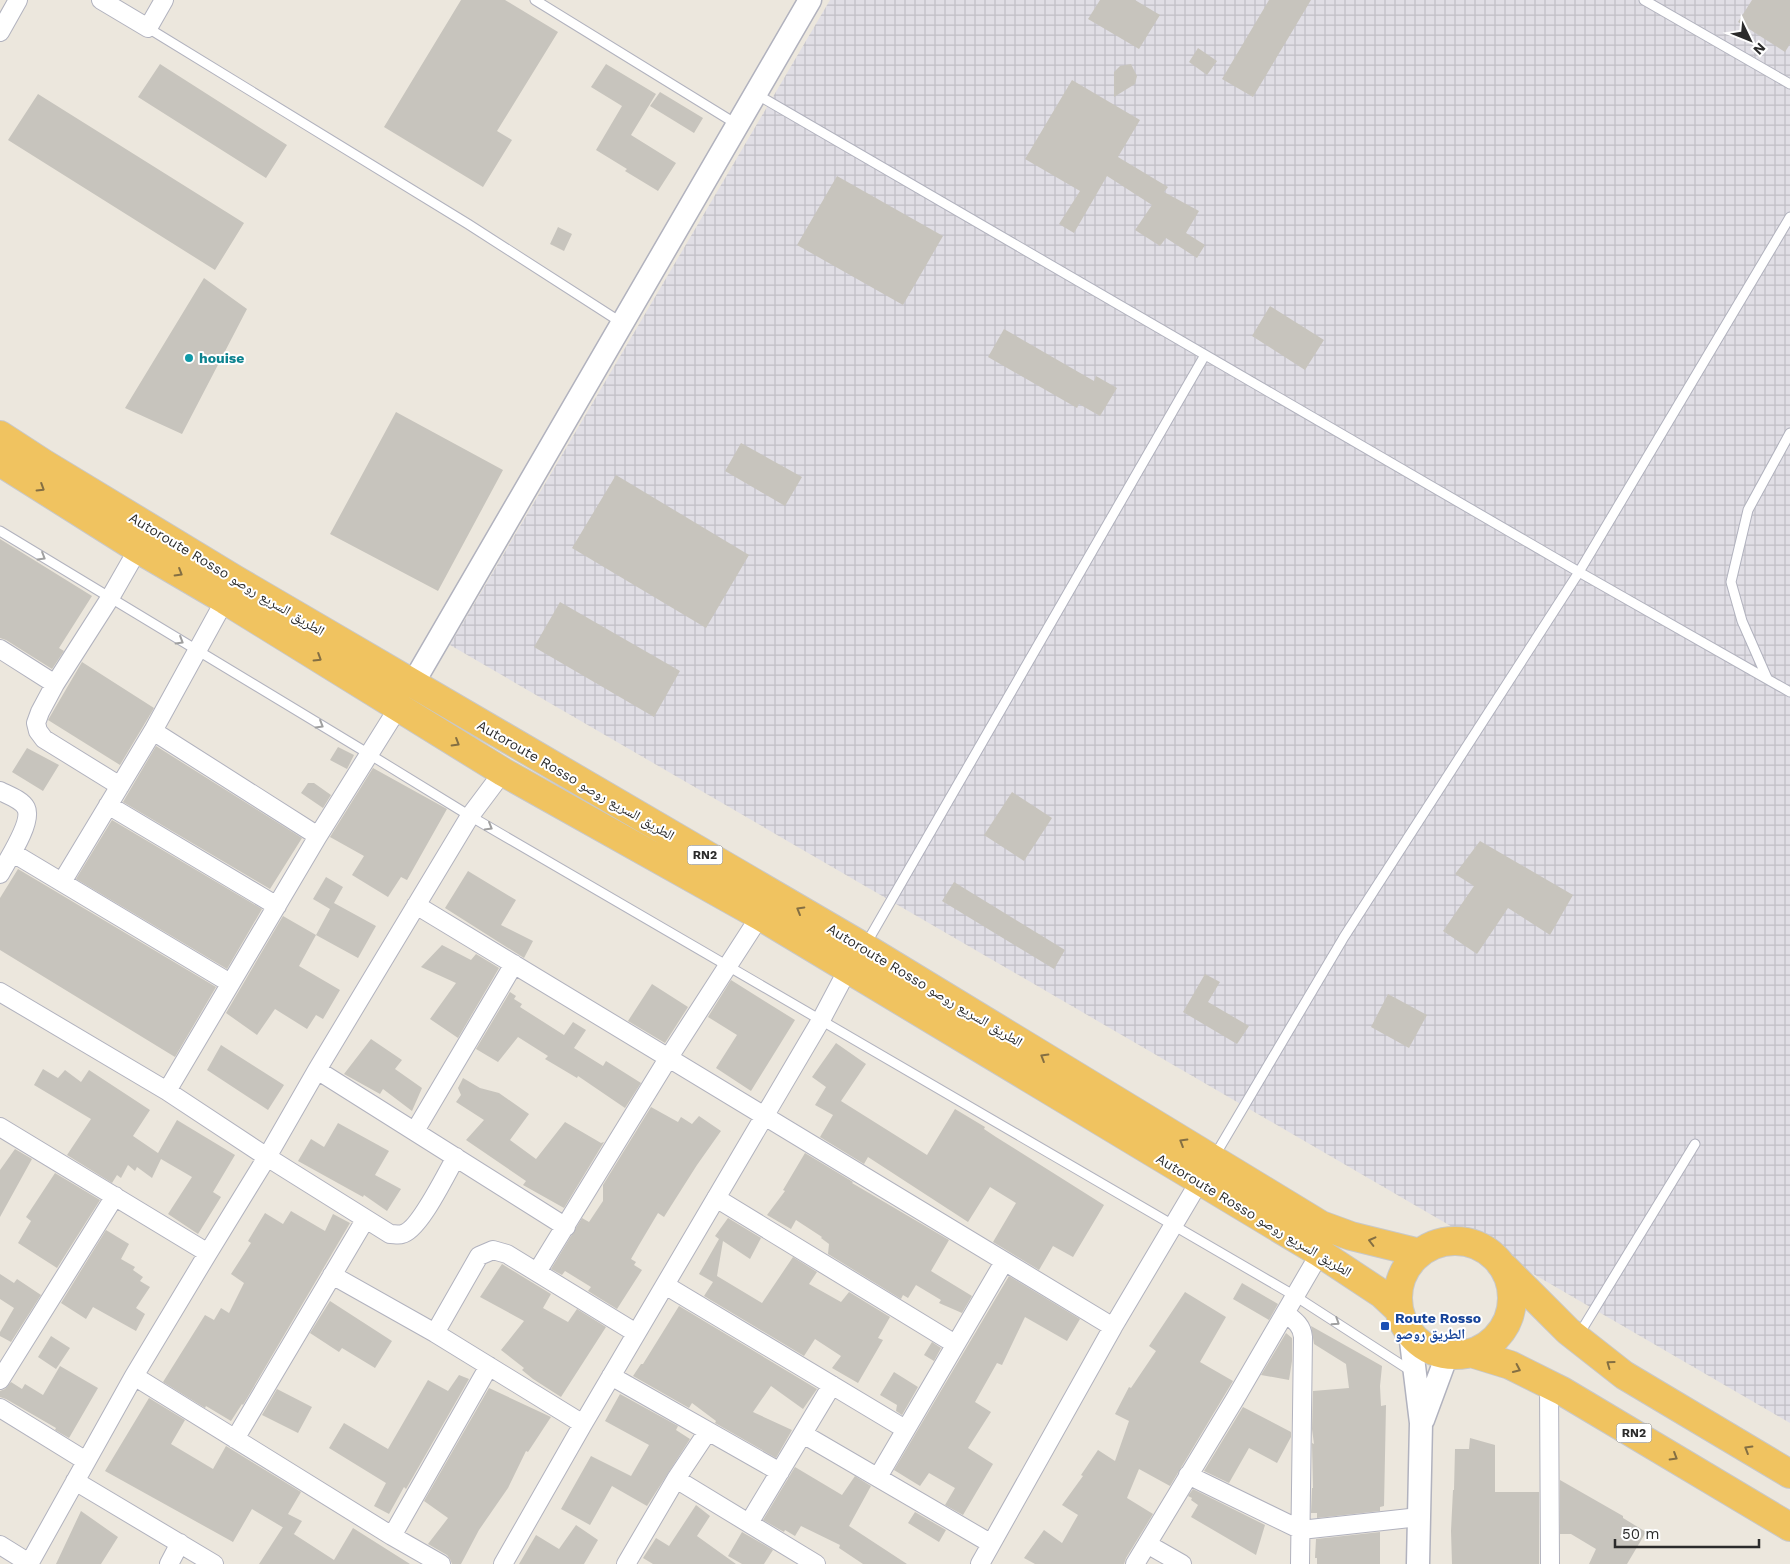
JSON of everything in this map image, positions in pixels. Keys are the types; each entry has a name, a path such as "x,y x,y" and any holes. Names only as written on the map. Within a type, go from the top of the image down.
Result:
{"highway":[{"name":"Autoroute Rosso الطريق السريع روصو","path":"0,435 1206,1171 1320,1253 1382,1294 1404,1321"},
{"name":"Autoroute Rosso الطريق السريع روصو","path":"0,462 138,549 226,600 503,772 760,916 856,958"},
{"name":"Autoroute Rosso الطريق السريع روصو","path":"1206,1171 1321,1225 1351,1236 1420,1253"},
{"path":"1502,1265 1507,1273 1512,1291 1511,1309 1505,1326 1493,1340 1486,1346 1459,1354 1438,1353 1422,1346 1404,1321 1398,1288 1401,1278 1412,1260 1433,1245 1448,1241 1469,1242 1488,1251 1577,1338 1624,1375 1790,1474"},
{"name":"RN2","path":"1459,1354 1510,1365 1549,1384 1598,1411 1790,1527"}],"street":[{"path":"0,32 18,0"},
{"path":"101,0 148,28 164,0"},
{"path":"412,685 810,0"},
{"path":"120,786 44,739 38,731 36,723 55,684 110,598 138,549"},
{"path":"62,882 153,731 226,600"},
{"path":"2,653 55,684"},
{"path":"167,1090 318,836 398,708"},
{"path":"153,731 318,836"},
{"path":"0,1545 29,1564 134,1376 267,1157 317,1070 470,816 503,772"},
{"path":"0,791 18,800 26,808 28,818 0,874"},
{"path":"108,805 277,906"},
{"path":"12,853 230,983"},
{"path":"416,905 1113,1327"},
{"path":"537,1272 669,1057 760,916"},
{"path":"503,1564 856,958"},
{"path":"415,1131 514,964"},
{"path":"0,992 167,1090 267,1157 390,1234 403,1234 413,1228 456,1158"},
{"path":"317,1070 566,1227"},
{"path":"0,1127 208,1253"},
{"path":"982,1563 990,1543 1113,1327 1206,1171"},
{"path":"0,1380 6,1357 115,1196"},
{"path":"716,1198 955,1344"},
{"path":"235,1439 365,1220"},
{"path":"436,1333 479,1256 493,1250 507,1254 636,1333"},
{"path":"1135,1564 1235,1399 1320,1253"},
{"path":"878,1477 1004,1262"},
{"path":"332,1275 436,1333 583,1424"},
{"path":"665,1284 905,1429"},
{"path":"1285,1313 1300,1325 1303,1337 1300,1564"},
{"path":"1404,1321 1415,1373 1421,1423 1418,1564"},
{"path":"1421,1423 1459,1354"},
{"path":"392,1536 489,1366"},
{"path":"134,1376 392,1536 442,1564"},
{"path":"611,1376 780,1472"},
{"path":"1549,1384 1550,1564"},
{"path":"749,1523 832,1385"},
{"path":"0,1408 86,1461"},
{"path":"626,1564 676,1479 708,1431"},
{"path":"802,1434 990,1543"},
{"path":"1188,1475 1301,1530 1419,1517"},
{"path":"676,1479 816,1564"},
{"path":"75,1481 214,1564"},
{"path":"169,1564 180,1543"},
{"path":"1147,1544 1182,1564"}],"lane":[{"path":"535,0 738,125"},
{"path":"1644,0 1790,84"},
{"path":"148,28 468,224 622,323"},
{"path":"756,94 1579,572 1790,692"},
{"path":"1206,1171 1344,937 1579,572 1790,217"},
{"path":"856,958 1205,355"},
{"path":"1767,679 1742,621 1731,582 1748,510 1790,434"},
{"path":"0,532 470,816 1174,1224 1295,1296 1415,1373"},
{"path":"1577,1338 1696,1144"}],"shaded area":[{"path":"830,0 1790,0 1790,1423 450,645"}],"building":[{"path":"461,0 505,0 558,32 497,131 512,140 483,187 384,127"},
{"path":"1100,0 1135,0 1160,15 1139,49 1088,19"},
{"path":"1269,0 1311,0 1253,97 1222,79"},
{"path":"1752,0 1790,0 1790,44 1785,52 1738,22"},
{"path":"1198,48 1217,61 1207,75 1189,62"},
{"path":"160,64 287,145 266,178 138,97"},
{"path":"606,64 656,94 631,135 676,163 658,191 625,171 627,169 596,150 622,106 591,87"},
{"path":"1131,64 1137,76 1135,84 1114,97 1114,72 1120,66"},
{"path":"1072,80 1140,120 1118,157 1168,187 1164,192 1199,211 1186,233 1205,245 1197,258 1166,238 1160,246 1135,230 1152,205 1107,176 1074,233 1059,224 1080,191 1025,159"},
{"path":"660,92 703,118 694,133 650,106"},
{"path":"38,94 244,223 215,270 8,140"},
{"path":"837,176 943,236 903,305 797,245"},
{"path":"558,227 572,234 564,251 550,244"},
{"name":"houise","path":"204,278 247,309 182,434 125,408"},
{"path":"1270,306 1324,340 1305,370 1252,336"},
{"path":"1004,329 1094,381 1096,376 1117,388 1100,416 1079,404 1077,408 988,357"},
{"path":"396,412 503,470 438,591 330,534"},
{"path":"741,443 802,477 785,506 725,471"},
{"path":"616,475 749,555 706,628 572,548"},
{"path":"0,539 92,596 59,648 64,651 52,669 0,638"},
{"path":"560,602 680,671 654,717 534,647"},
{"path":"82,662 154,708 120,765 48,720"},
{"path":"156,746 302,838 270,889 123,802"},
{"path":"338,747 354,755 347,769 330,760"},
{"path":"27,748 59,765 43,791 12,772"},
{"path":"373,768 447,809 407,880 401,877 388,897 352,875 364,856 330,837"},
{"path":"308,783 314,783 331,795 323,808 301,793"},
{"path":"1012,792 1052,818 1024,861 984,835"},
{"path":"112,820 262,909 227,969 76,879"},
{"path":"1480,841 1573,895 1550,935 1508,908 1477,954 1443,931 1474,886 1455,874"},
{"path":"18,869 216,987 175,1057 0,950 0,898"},
{"path":"468,871 516,900 501,925 533,941 524,958 445,908"},
{"path":"326,877 343,887 334,903 376,926 358,958 316,935 330,909 313,899"},
{"path":"954,882 1065,950 1054,969 942,901"},
{"path":"283,916 316,935 299,966 340,990 323,1019 316,1015 307,1029 275,1009 257,1035 226,1013"},
{"path":"442,945 471,960 476,954 499,968 458,1038 430,1019 456,983 421,967"},
{"path":"1205,974 1220,982 1208,1002 1249,1026 1237,1044 1183,1012"},
{"path":"731,980 795,1020 751,1091 716,1068 737,1035 708,1017"},
{"path":"652,984 688,1007 665,1043 628,1021"},
{"path":"510,992 516,996 514,999 522,1004 520,1007 564,1035 573,1022 586,1030 574,1048 603,1066 606,1061 641,1083 625,1108 578,1076 577,1078 545,1059 548,1056 518,1037 498,1062 476,1049"},
{"path":"1388,994 1427,1015 1409,1048 1371,1027"},
{"path":"371,1039 402,1060 395,1069 422,1088 412,1111 383,1089 380,1094 344,1074"},
{"path":"836,1043 866,1064 841,1101 927,1155 955,1109 1104,1205 1073,1257 1053,1246 1039,1270 993,1242 1016,1203 990,1187 968,1222 868,1157 864,1164 820,1137 833,1115 815,1105 826,1087 812,1077"},
{"path":"221,1045 284,1085 268,1110 207,1070"},
{"path":"43,1069 58,1078 65,1070 81,1082 89,1070 150,1110 133,1136 158,1153 177,1120 235,1155 213,1192 221,1197 198,1234 168,1214 192,1177 161,1159 152,1178 137,1167 135,1171 128,1165 121,1178 117,1175 112,1183 67,1155 91,1119 34,1085"},
{"path":"463,1078 480,1088 499,1093 529,1114 510,1140 536,1159 565,1122 601,1143 604,1142 564,1208 523,1185 526,1181 466,1140 484,1120 456,1102 461,1095 458,1088"},
{"path":"651,1107 678,1122 681,1117 692,1124 699,1116 721,1131 664,1217 658,1213 639,1245 631,1259 636,1262 634,1265 642,1270 617,1309 588,1291 591,1287 565,1271 562,1275 551,1269 582,1218 589,1222 603,1201 603,1185"},
{"path":"338,1123 389,1151 375,1175 401,1189 387,1211 364,1195 363,1197 298,1161 311,1139 324,1147"},
{"path":"15,1149 32,1159 0,1217 0,1170"},
{"path":"805,1153 949,1240 931,1271 972,1296 962,1313 939,1303 941,1300 916,1285 908,1298 903,1295 901,1299 828,1254 829,1244 822,1237 796,1220 791,1229 767,1215 785,1191 783,1190"},
{"path":"55,1173 100,1200 57,1268 18,1243 31,1221 26,1217"},
{"path":"291,1211 325,1231 333,1214 350,1223 243,1405 231,1421 206,1406 205,1408 163,1382 205,1315 214,1320 221,1308 229,1313 244,1283 231,1274 251,1243 248,1241 265,1213 283,1224"},
{"path":"728,1218 761,1238 750,1259 723,1241 717,1276 762,1303 793,1257 817,1272 809,1284 841,1302 849,1292 890,1317 878,1338 883,1340 858,1383 832,1368 841,1356 815,1339 804,1356 704,1296 713,1282 699,1274 719,1239 715,1236"},
{"path":"106,1230 129,1244 121,1259 135,1267 133,1270 143,1277 140,1281 150,1287 136,1308 145,1314 136,1331 93,1307 86,1319 61,1303"},
{"path":"502,1264 551,1294 543,1308 568,1322 577,1309 606,1327 561,1397 533,1379 522,1370 524,1368 501,1350 524,1321 480,1297"},
{"path":"0,1274 14,1283 17,1279 41,1295 11,1342 0,1336 0,1332 14,1308 0,1299"},
{"path":"1009,1276 1080,1319 1067,1341 1025,1317 1002,1365 997,1363 975,1402 991,1412 968,1448 993,1464 963,1515 945,1505 955,1488 929,1473 920,1486 894,1470"},
{"path":"1242,1283 1278,1304 1269,1320 1233,1299"},
{"path":"1185,1292 1226,1317 1200,1362 1233,1381 1170,1486 1139,1469 1127,1498 1153,1514 1124,1564 1035,1564 1024,1558 1044,1530 1062,1543 1078,1515 1062,1505 1083,1476 1081,1475 1098,1450 1115,1461 1129,1421 1115,1414 1129,1387 1131,1388 1156,1351 1149,1346"},
{"path":"330,1301 392,1341 375,1368 342,1348 339,1352 310,1333"},
{"path":"679,1306 817,1389 803,1409 771,1386 753,1412 792,1430 776,1458 715,1423 716,1421 692,1403 689,1408 633,1376 641,1364 643,1364"},
{"path":"1311,1326 1382,1366 1381,1406 1386,1405 1384,1506 1380,1507 1380,1511 1317,1518 1317,1513 1311,1513 1313,1488 1312,1443 1314,1444 1312,1429 1313,1391 1349,1388 1346,1364 1314,1344"},
{"path":"1286,1333 1292,1338 1292,1361 1289,1380 1261,1375"},
{"path":"51,1336 70,1348 56,1369 38,1357"},
{"path":"932,1342 941,1348 934,1361 924,1355"},
{"path":"60,1366 98,1388 69,1438 55,1430 56,1428 0,1397 0,1391 5,1389 11,1382 22,1389 25,1384 43,1395"},
{"path":"894,1372 918,1387 902,1415 896,1411 897,1405 880,1395"},
{"path":"459,1375 469,1379 406,1489 404,1487 389,1514 374,1506 386,1483 329,1448 344,1423 388,1449 428,1380 448,1391"},
{"path":"489,1388 551,1417 528,1452 526,1451 508,1488 479,1530 461,1564 452,1564 447,1555 428,1544 448,1518 424,1501"},
{"path":"277,1389 312,1407 298,1433 262,1415"},
{"path":"620,1394 678,1426 676,1430 690,1439 647,1506 612,1486 590,1525 561,1509 591,1456 631,1476 649,1445 605,1421"},
{"path":"149,1398 185,1420 171,1444 213,1469 226,1446 301,1492 288,1514 302,1521 294,1534 252,1509 233,1542 105,1471"},
{"path":"1243,1407 1291,1432 1291,1437 1277,1463 1249,1448 1229,1483 1204,1471"},
{"path":"1470,1438 1495,1445 1495,1492 1539,1492 1539,1564 1452,1564 1451,1531 1455,1449 1469,1449"},
{"path":"795,1467 842,1495 855,1476 871,1486 849,1526 907,1564 863,1564 839,1548 840,1545 801,1526 795,1536 763,1520"},
{"path":"1560,1480 1623,1516 1623,1518 1646,1532 1627,1564 1589,1564 1596,1549 1571,1534 1560,1534"},
{"path":"1193,1489 1265,1525 1256,1555 1191,1517 1198,1505 1188,1496"},
{"path":"696,1505 710,1516 697,1536 736,1564 653,1564 643,1558 656,1538 669,1546"},
{"path":"81,1511 118,1537 101,1564 56,1564"},
{"path":"915,1512 946,1530 939,1542 908,1523"},
{"path":"576,1525 598,1540 584,1564 519,1564 536,1535 559,1549"},
{"path":"283,1527 334,1560 353,1528 410,1564 259,1564"},
{"path":"742,1532 773,1550 764,1564 742,1564 728,1556"},
{"path":"1380,1532 1380,1564 1317,1564 1317,1558 1315,1558 1316,1539"}],"place":[{"name":"houise","path":"189,358"},
{"name":"Route Rosso الطريق روصو","path":"1385,1326"}]}
